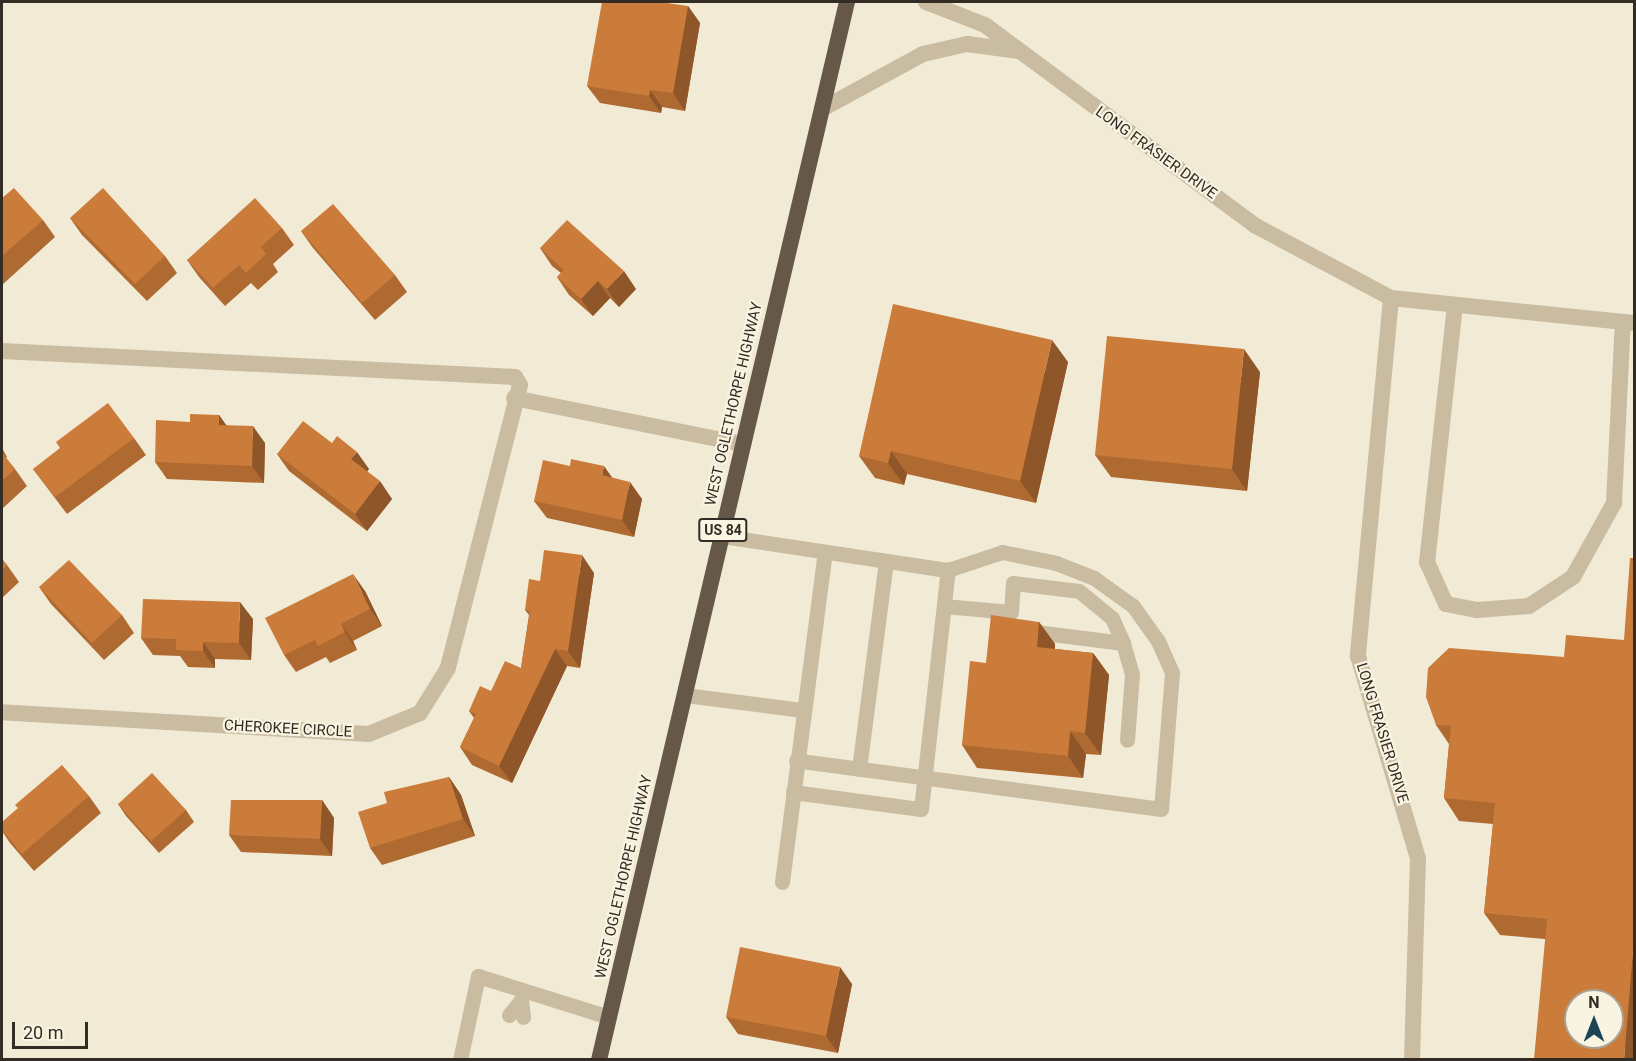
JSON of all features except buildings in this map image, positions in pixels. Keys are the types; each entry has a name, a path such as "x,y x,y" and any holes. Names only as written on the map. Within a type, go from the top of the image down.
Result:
{"highway":[{"name":"WEST OGLETHORPE HIGHWAY","path":"599,1059 847,2"}],"street":[{"name":"LONG FRASIER DRIVE","path":"926,2 985,25 1256,226 1391,298 1629,322"},
{"path":"822,109 923,54 967,44 1019,51"},
{"name":"LONG FRASIER DRIVE","path":"1391,298 1358,656 1418,858 1412,1059"},
{"path":"1455,305 1427,562 1446,604 1477,610 1529,606 1573,576 1614,503 1629,322"},
{"name":"CHEROKEE CIRCLE","path":"2,351 515,377 520,385 514,398 448,668 420,713 369,734 2,712"},
{"path":"514,398 743,444"}],"lane":[{"path":"722,536 948,570 1002,552 1056,563 1094,578 1133,606 1158,641 1172,673 1161,809 796,760"},
{"path":"782,882 802,710 825,553"},
{"path":"859,769 886,562"},
{"path":"793,792 921,809 948,570"},
{"path":"1123,643 1009,628 1013,583 1079,591 1112,618 1123,643 1132,674 1127,740"},
{"path":"944,606 1011,612"},
{"path":"685,695 802,710"},
{"path":"460,1059 478,976 522,994 609,1017"},
{"path":"516,1016 522,994"}]}
